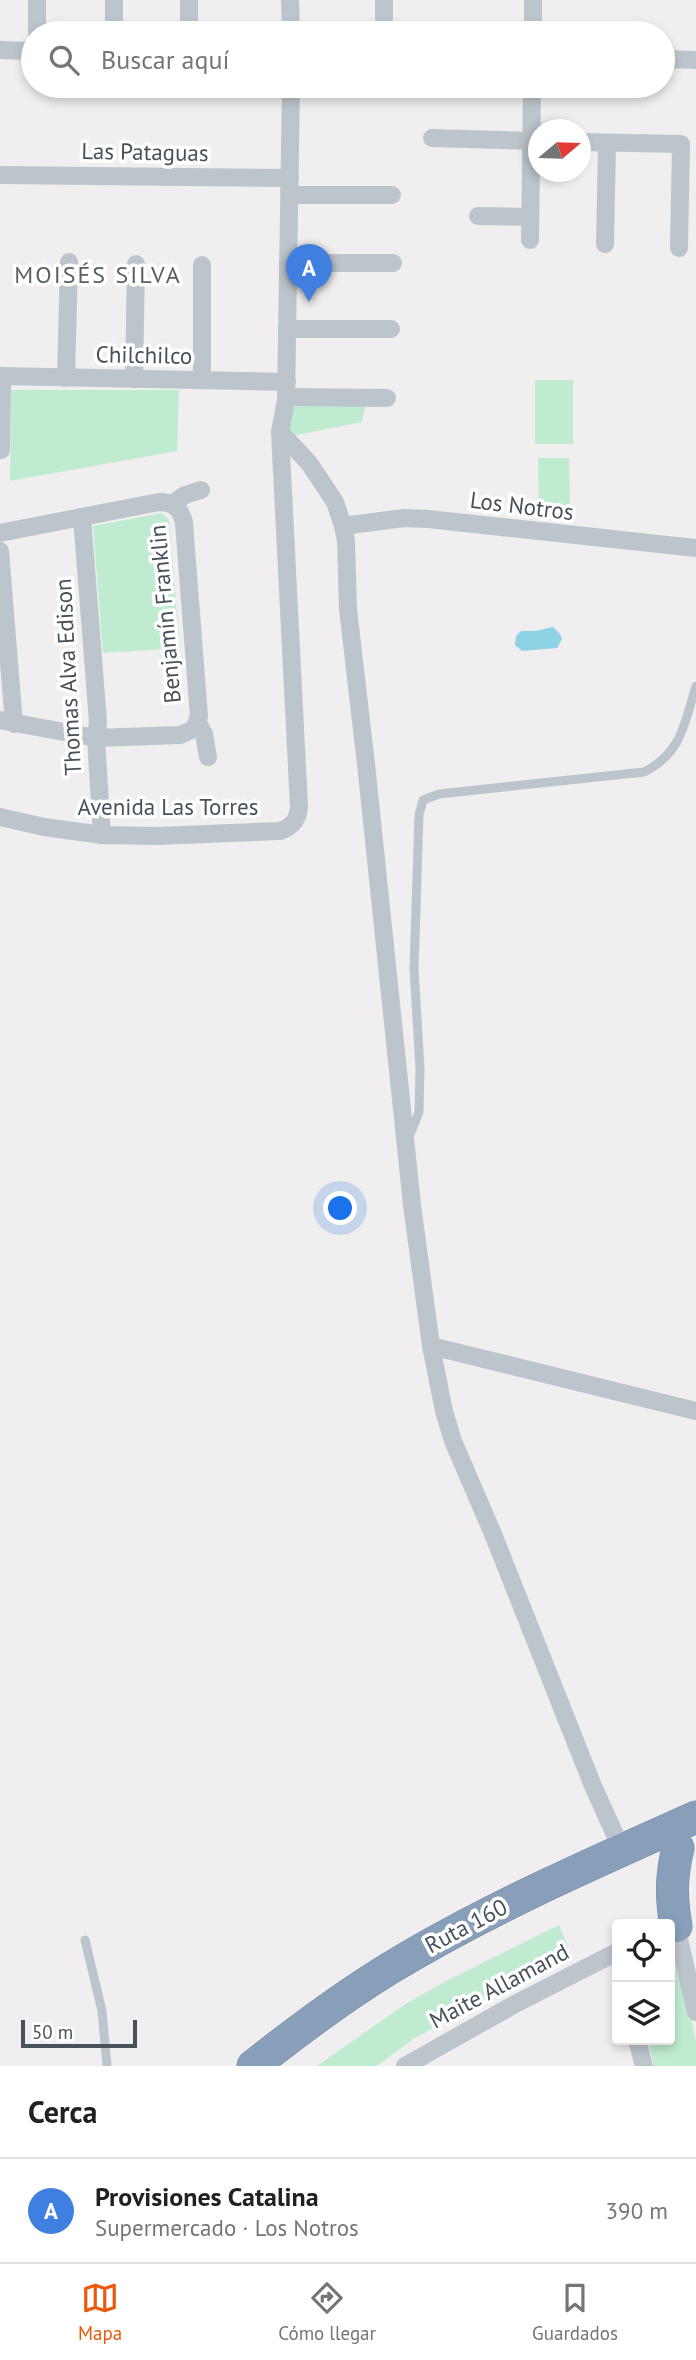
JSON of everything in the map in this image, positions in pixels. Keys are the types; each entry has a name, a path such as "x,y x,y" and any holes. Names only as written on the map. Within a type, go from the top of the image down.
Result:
{"highway":[{"name":"Ruta 160","path":"253,2066 295,2033 387,1970 491,1912 696,1817"},
{"name":"Ruta 160","path":"287,2066 358,2014 435,1966 527,1918 687,1844"},
{"path":"673,1919 672,1872 687,1844"}],"street":[{"path":"37,0 37,21"},
{"path":"114,0 114,21"},
{"path":"189,0 189,21"},
{"path":"290,0 291,21"},
{"path":"384,0 384,21"},
{"path":"533,0 533,21"},
{"path":"0,50 21,51"},
{"path":"675,59 696,60"},
{"path":"291,98 286,389 281,432 309,463 335,502 344,526 348,609 406,1146 431,1346 453,1441 498,1546 593,1786 622,1850"},
{"path":"533,98 534,119"},
{"path":"432,138 528,141"},
{"path":"591,142 681,144 679,248"},
{"path":"605,244 607,143"},
{"name":"Las Pataguas","path":"0,175 290,187 392,195"},
{"path":"530,240 532,182"},
{"path":"478,216 530,217"},
{"path":"66,378 69,262"},
{"path":"288,263 393,263"},
{"path":"134,379 136,264"},
{"path":"202,265 202,380"},
{"path":"287,329 390,330"},
{"path":"0,377 1,450"},
{"name":"Chilchilco","path":"0,377 202,380 387,398"},
{"name":"Avenida Las Torres","path":"0,817 44,827 102,835 274,832 293,824 299,807 281,432"},
{"path":"0,533 159,502 172,504 185,495 201,491"},
{"name":"Benjamín Franklin","path":"172,504 179,510 184,523 199,716 196,726 204,734 208,757"},
{"name":"Thomas Alva Edison","path":"82,517 98,722 96,738 102,835"},
{"name":"Los Notros","path":"344,526 404,518 428,519 696,548"},
{"path":"0,551 7,722 96,738 175,736 185,734 196,726"},
{"path":"431,1346 696,1411"},
{"path":"675,1932 692,1977 696,2012"},
{"name":"Maite Allamand","path":"416,2063 517,2003 612,1958"},
{"path":"638,2045 644,2066"}],"lane":[{"path":"406,1146 419,1112 420,1068 414,969 419,815 423,800 439,794 644,772 660,764 678,744 696,687"},
{"path":"85,1940 103,2020 107,2066"}],"green space":[{"path":"535,380 573,380 573,444 535,444"},
{"path":"11,390 179,390 177,451 10,481"},
{"path":"366,404 362,422 287,437 291,405"},
{"path":"538,458 569,458 570,512 539,512"},
{"path":"162,513 169,520 180,648 103,653 93,526"},
{"path":"559,1925 571,1954 413,2039 377,2066 317,2066 407,2003"},
{"path":"675,1947 696,2041 696,2066 654,2066 649,2045 675,2045"}],"water":[{"path":"553,627 562,639 557,648 522,651 515,645 516,636 521,631"}],"place":[{"name":"Provisiones Catalina","path":"309,302"}],"district":[{"name":"MOISÉS SILVA","path":"98,275"}]}
